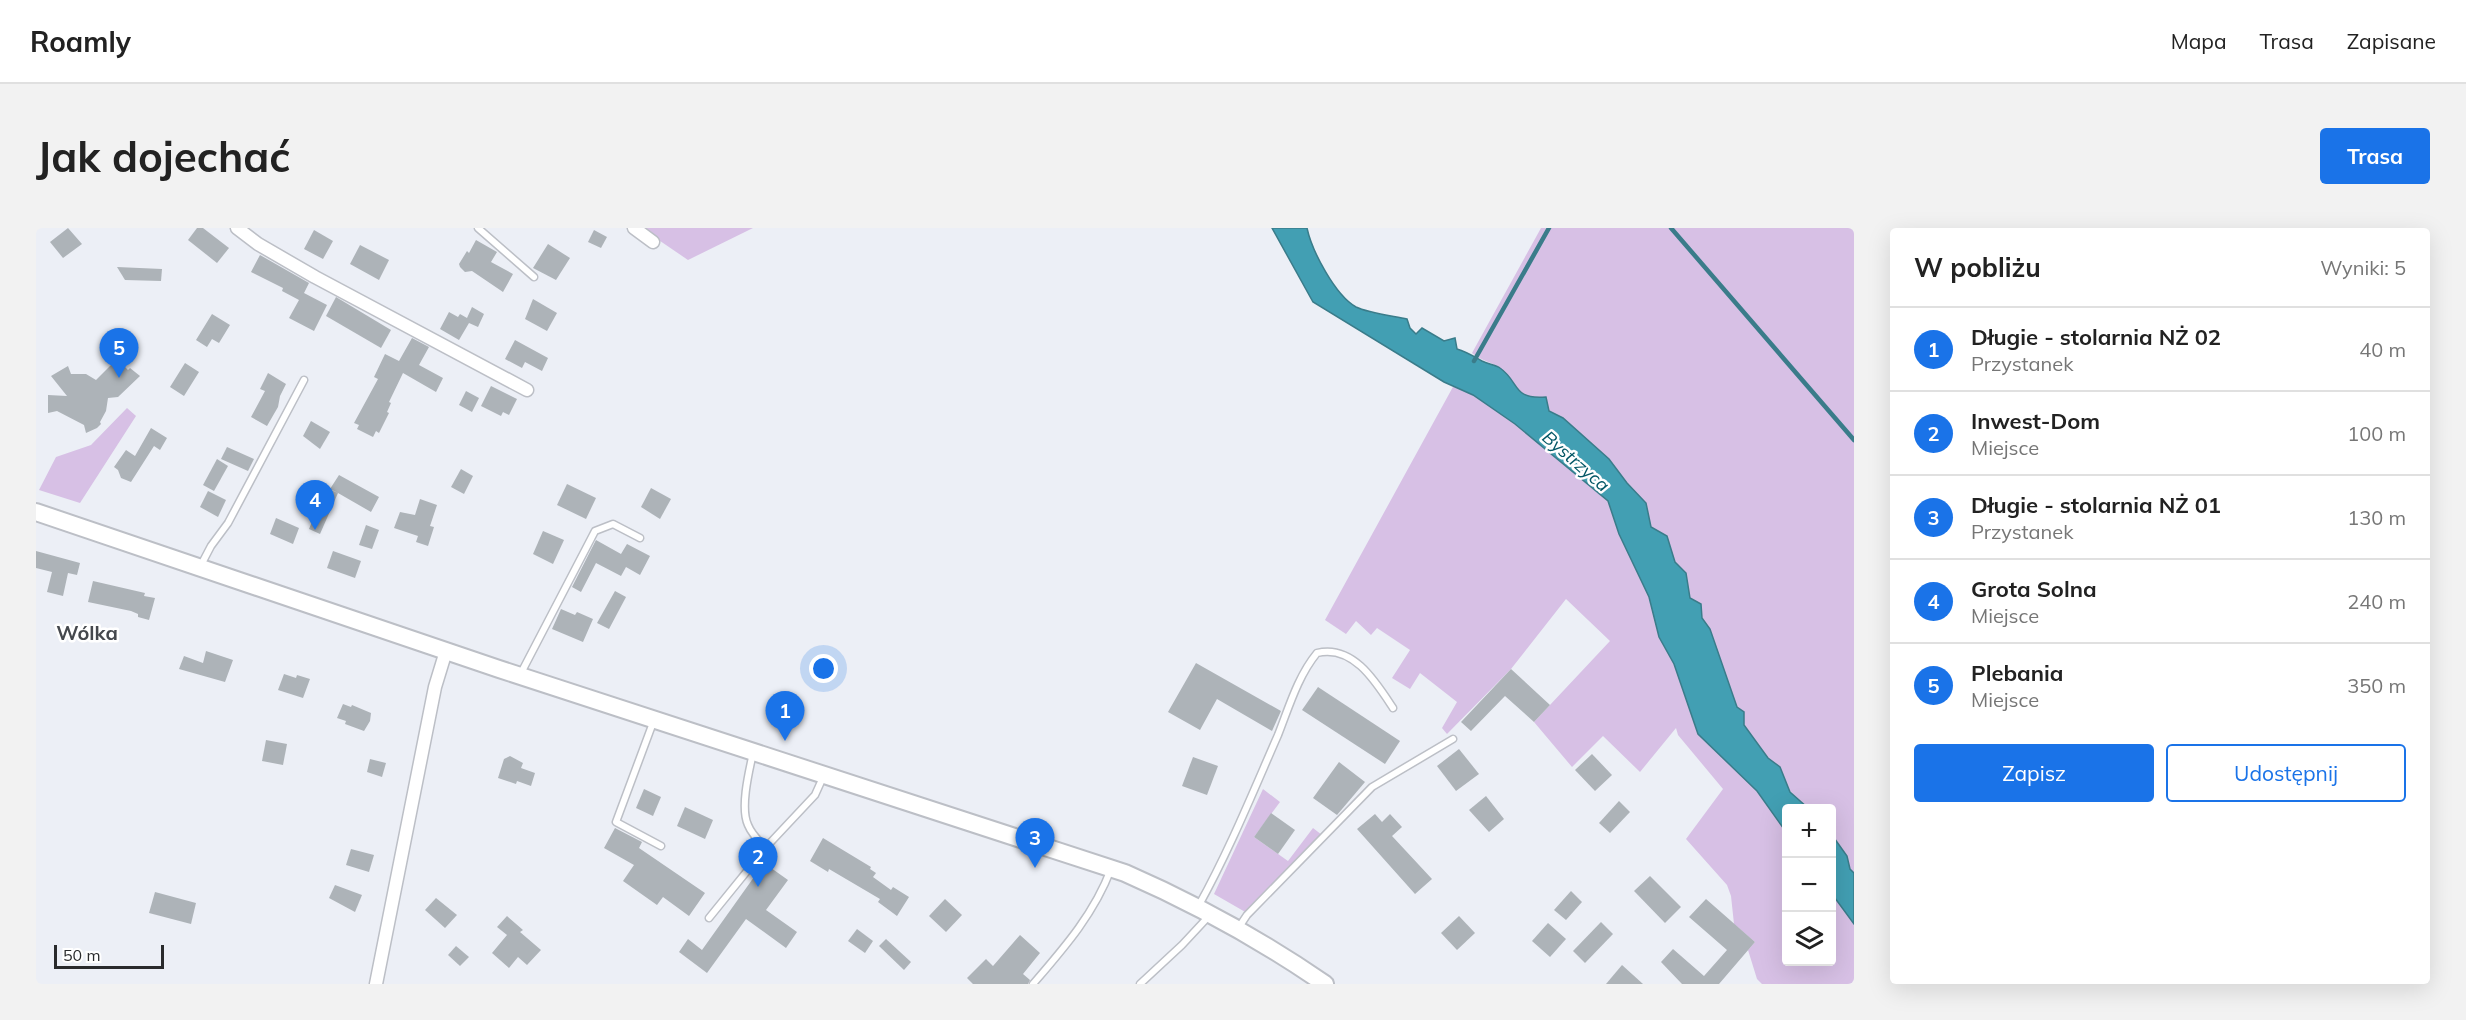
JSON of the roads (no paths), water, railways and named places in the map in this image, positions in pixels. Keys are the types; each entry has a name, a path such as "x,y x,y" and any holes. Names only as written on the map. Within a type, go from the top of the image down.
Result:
{"main road":[{"path":"36,512 519,676 1111,869 1239,928 1325,984"}],"street":[{"path":"237,228 258,244 315,277 527,390"},
{"path":"634,228 653,242"},
{"path":"376,984 435,687 446,651"}],"lane":[{"path":"478,228 534,277"},
{"path":"200,567 228,523 304,380"},
{"path":"519,676 595,531 613,524 640,538"},
{"path":"1140,984 1202,926 1212,881 1296,688 1317,652 1338,652 1350,658 1373,677 1393,708"},
{"path":"654,720 616,822 661,846"},
{"path":"1239,928 1247,915 1372,787 1453,739"},
{"path":"753,752 747,782 746,823 754,837 766,848"},
{"path":"709,918 766,848 815,795 825,775"},
{"path":"1033,984 1088,918 1102,894 1111,869"}],"water":[{"name":"Bystrzyca","path":"1272,228 1307,228 1326,272 1348,301 1367,311 1407,319 1410,328 1416,334 1422,328 1444,341 1455,338 1457,349 1500,368 1522,393 1527,396 1546,397 1549,411 1563,418 1609,459 1646,503 1651,527 1667,536 1675,562 1686,573 1690,598 1701,604 1702,618 1710,629 1737,707 1744,712 1744,725 1768,758 1780,767 1790,792 1804,804 1782,804 1782,826 1757,791 1698,734 1674,664 1659,637 1649,597 1619,534 1608,501 1515,424 1473,395 1444,382 1313,302"},
{"path":"1836,841 1847,856 1850,869 1854,873 1854,924 1836,899"}],"waterway":[{"path":"1474,361 1549,228"},
{"path":"1671,228 1854,440"}],"place":[{"name":"Plebania","path":"119,378"},
{"name":"Grota Solna","path":"315,530"},
{"name":"Długie - stolarnia NŻ 02","path":"785,741"},
{"name":"Długie - stolarnia NŻ 01","path":"1035,868"},
{"name":"Inwest-Dom","path":"758,887"}],"district":[{"name":"Wólka","path":"87,632"}]}
